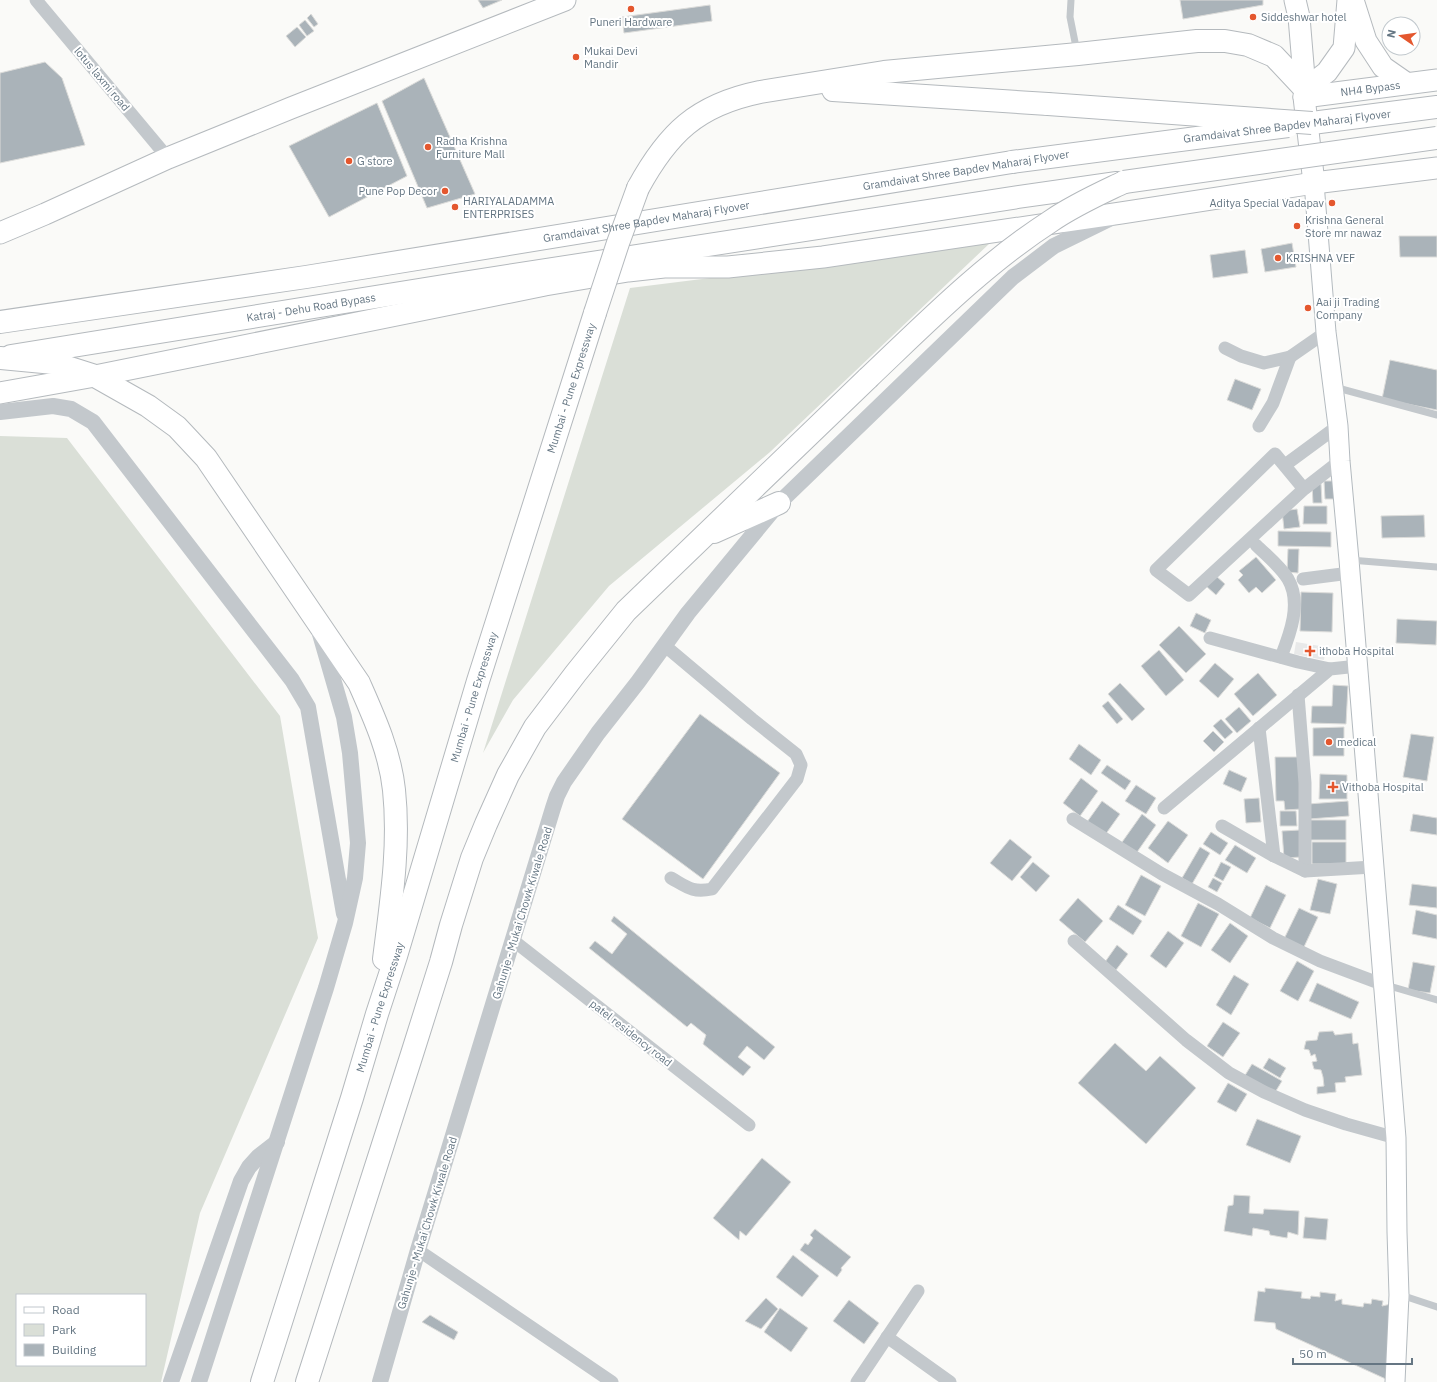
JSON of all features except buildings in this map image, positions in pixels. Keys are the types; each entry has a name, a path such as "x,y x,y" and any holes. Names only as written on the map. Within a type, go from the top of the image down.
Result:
{"highway":[{"path":"780,90 884,72 1078,54 1197,41 1225,41 1248,45 1274,56 1305,93"},
{"path":"780,90 848,90 1312,123"},
{"name":"Mumbai - Pune Expressway","path":"262,1382 396,956 478,681 595,313 638,188 648,170 666,144 676,133 700,114 714,106 743,96 780,90"},
{"name":"Gramdaivat Shree Bapdev Maharaj Flyover","path":"0,322 306,276 1012,162 1437,107"},
{"path":"623,265 1018,197 1437,138"},
{"path":"308,1382 441,962 470,865 486,824 508,775 536,727 576,673 626,611 700,538 948,303 997,259 1051,221 1087,199 1124,182"},
{"name":"Katraj - Dehu Road Bypass","path":"0,357 623,265"},
{"path":"0,357 54,363 95,376 154,410 177,427 206,458 359,683 380,734 394,789 394,882 377,1014"},
{"path":"700,538 779,503"}],"main road":[{"path":"0,232 45,214 168,158 565,0"},
{"path":"1297,0 1326,332 1338,426 1396,1138 1399,1295 1395,1382"},
{"path":"1305,93 1327,72 1344,48 1348,0"},
{"path":"1352,0 1366,41 1383,67 1406,83"},
{"name":"NH4 Bypass","path":"1305,93 1437,80"},
{"path":"0,393 95,376 545,285 623,265 664,267 728,267 823,257 1314,183 1437,168"}],"street":[{"name":"lotus laxmi road","path":"36,0 168,158"},
{"name":"Gahunje - Mukai Chowk Kiwale Road","path":"380,1382 418,1250 514,941 557,796 568,776 688,613 779,503 1013,277 1054,246 1121,213"},
{"path":"1224,348 1264,364 1290,357 1326,332"},
{"path":"1259,426 1273,402 1290,357"},
{"path":"0,412 53,406 71,408 93,422 292,680 308,707 345,923"},
{"path":"1285,465 1338,426"},
{"path":"1304,489 1276,454 1156,570 1189,595 1304,489 1340,461"},
{"path":"1256,545 1280,569 1288,580 1292,594 1294,611 1290,632 1281,657"},
{"path":"1303,579 1350,566"},
{"path":"199,1382 277,1142 345,923 355,878 358,843 350,753 344,717 316,621"},
{"path":"1210,638 1330,669 1358,666"},
{"path":"664,645 796,754 801,765 797,779 712,889 700,892 690,889 670,878"},
{"path":"1164,808 1330,669"},
{"path":"1298,695 1305,783 1305,871"},
{"path":"1259,728 1274,856"},
{"path":"1073,819 1162,874 1218,904 1273,938 1320,961 1384,985"},
{"path":"1222,826 1274,856 1305,871 1374,868"},
{"name":"patel residency road","path":"514,941 749,1125"},
{"path":"1074,941 1186,1040 1229,1073 1264,1092 1305,1110 1346,1124 1396,1138"},
{"path":"171,1382 242,1181 249,1167 259,1156 277,1142"},
{"path":"418,1250 612,1382"},
{"path":"857,1382 918,1290"},
{"path":"887,1337 950,1382"}],"lane":[{"path":"1071,0 1070,18 1078,54"},
{"path":"1334,387 1437,415"},
{"path":"1350,566 1437,567"},
{"path":"1384,985 1437,1000"},
{"path":"1399,1295 1437,1308"}],"shaded area":[{"name":"ithoba Hospital","path":"1296,642 1326,647 1324,660 1294,654"}],"green space":[{"path":"990,243 770,452 609,586 513,700 483,753 630,288"},
{"path":"0,436 67,438 280,716 318,938 200,1213 161,1382 0,1382"}],"place":[{"name":"Puneri Hardware","path":"631,9"},
{"name":"Siddeshwar hotel","path":"1253,17"},
{"name":"Mukai Devi Mandir","path":"576,57"},
{"name":"Radha Krishna Furniture Mall","path":"428,147"},
{"name":"G store","path":"349,161"},
{"name":"Pune Pop Decor","path":"445,191"},
{"name":"Aditya Special Vadapav","path":"1332,203"},
{"name":"HARIYALADAMMA ENTERPRISES","path":"455,207"},
{"name":"Krishna General Store mr nawaz","path":"1297,226"},
{"name":"KRISHNA VEF","path":"1278,258"},
{"name":"Aai ji Trading Company","path":"1308,308"},
{"name":"ithoba Hospital","path":"1310,651"},
{"name":"medical","path":"1329,742"},
{"name":"Vithoba Hospital","path":"1333,787"}]}
